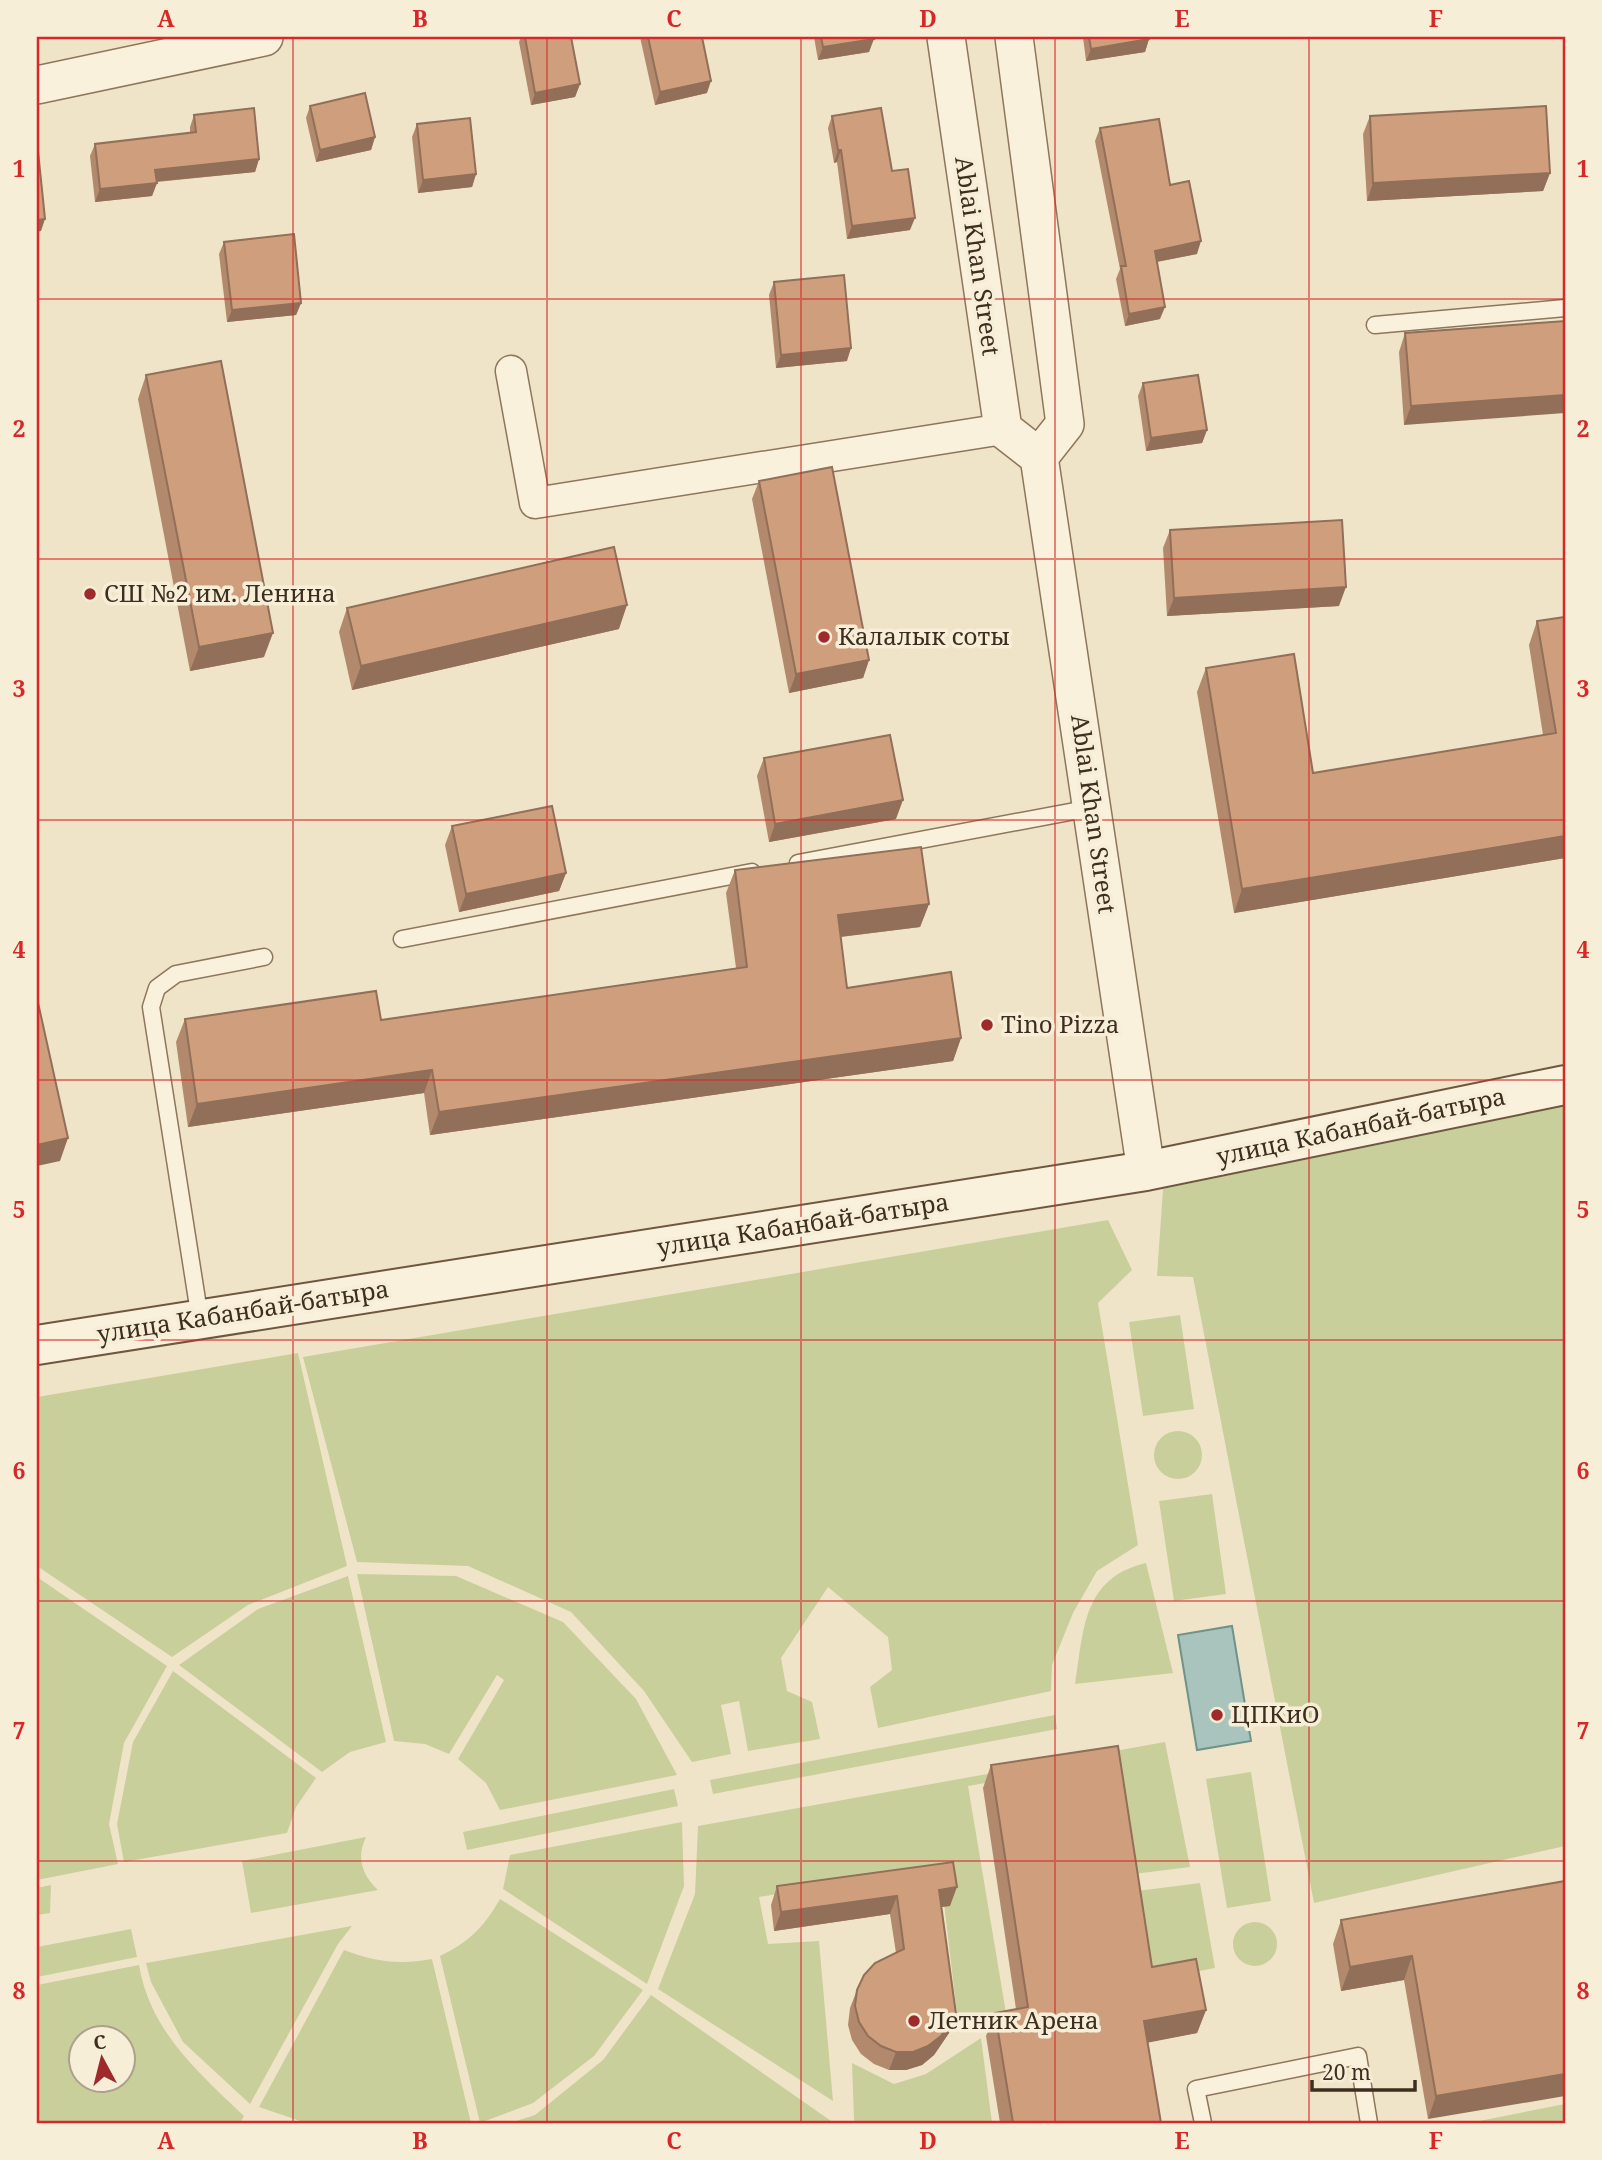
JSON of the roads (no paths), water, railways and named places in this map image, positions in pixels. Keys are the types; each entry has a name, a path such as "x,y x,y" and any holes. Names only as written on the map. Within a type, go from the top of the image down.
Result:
{"main road":[{"name":"улица Кабанбай-батыра","path":"37,1345 1146,1171 1565,1085"}],"street":[{"path":"37,85 264,37"},
{"name":"Ablai Khan Street","path":"946,37 1003,429"},
{"path":"512,371 535,503 1003,429 1039,457 1065,424 1014,37"},
{"name":"Ablai Khan Street","path":"1039,457 1146,1171"}],"lane":[{"path":"1375,326 1565,308"},
{"path":"402,939 1091,808"},
{"path":"200,1319 151,1007 157,988 176,974 264,957"},
{"path":"1203,2123 1196,2089 1358,2056 1369,2123"}],"water":[{"path":"1232,1626 1251,1741 1197,1750 1178,1635"}],"place":[{"name":"СШ №2 им. Ленина","path":"90,594"},
{"name":"Калалык соты","path":"824,637"},
{"name":"Tino Pizza","path":"987,1025"},
{"name":"ЦПКиО","path":"1217,1715"},
{"name":"Летник Арена","path":"914,2021"}]}
